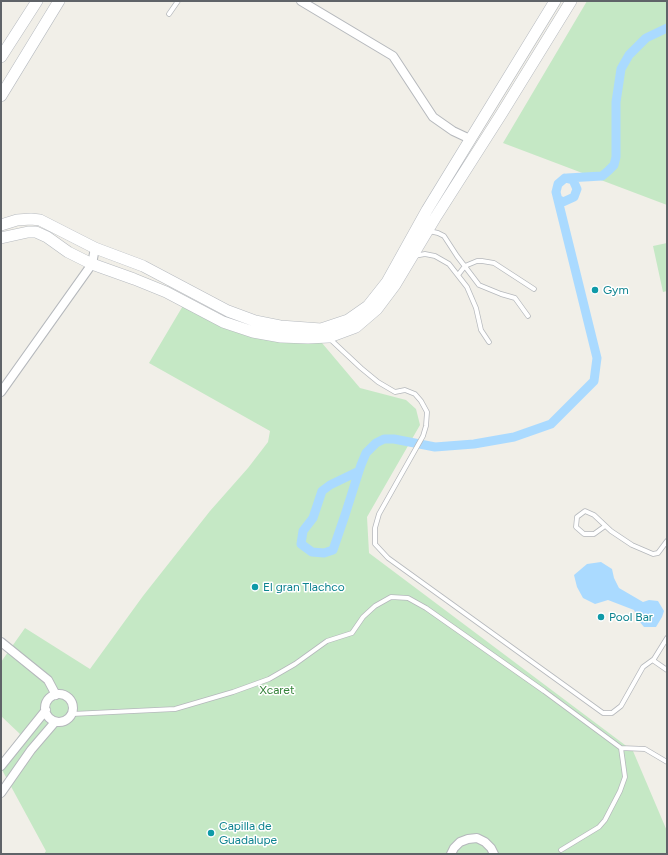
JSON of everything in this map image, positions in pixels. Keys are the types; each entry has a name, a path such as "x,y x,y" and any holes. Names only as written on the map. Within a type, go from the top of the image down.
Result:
{"street":[{"path":"1,57 37,1"},
{"path":"1,96 60,1"},
{"path":"301,1 393,56 433,117 454,131 470,139"},
{"path":"1,238 28,232 36,232 47,237 68,252 92,264 166,292 223,322 253,332 308,338 356,327 377,309 395,285 412,256 423,228 427,210 555,1"},
{"path":"1,225 17,220 40,220 95,248 144,266 228,311 255,321 325,333 348,320 368,306 387,282 502,113 571,1"},
{"path":"1,392 92,264 95,248"},
{"path":"1,642 48,680 56,695"},
{"path":"56,695 64,695 70,700 73,707 72,714 63,722 55,722 49,717 46,710 49,699 56,695"},
{"path":"1,766 46,710"},
{"path":"1,793 31,750 55,722"},
{"path":"451,854 460,842 468,838 477,838 485,842 494,854"}],"lane":[{"path":"169,14 178,1"},
{"path":"423,228 444,236 479,285 500,294 515,298 528,316"},
{"path":"412,256 425,254 435,256 449,264 467,287 476,308 481,330 489,342"},
{"path":"458,275 465,266 482,260 494,263 534,289"},
{"path":"325,333 361,368 378,382 395,392 405,390 414,394 421,401 427,412 426,426 423,436 379,514 375,528 375,544 388,558 603,713 612,713 621,706 643,667 654,659 667,638"},
{"path":"605,526 594,534 584,534 576,527 577,518 585,511 594,514 611,531 632,545 653,554 658,553 667,541"},
{"path":"72,714 175,710 233,692 269,679 295,664 327,641 352,633 363,617 375,606 391,597 408,598 426,608 621,748 645,750 667,762"},
{"path":"654,659 654,661 667,670"},
{"path":"561,850 599,827 606,820 625,777 621,748"}],"green space":[{"path":"587,1 667,1 667,205 503,143"},
{"path":"667,243 667,291 663,292 653,246"},
{"name":"Xcaret","path":"184,304 220,324 306,342 322,343 360,388 406,400 416,409 420,425 367,517 369,553 633,751 667,831 667,854 44,854 46,851 1,768 1,764 20,734 1,716 1,662 25,628 90,669 143,596 210,511 248,468 268,442 270,431 149,363"}],"water":[{"path":"601,562 612,569 614,578 619,588 643,602 649,600 658,601 664,611 656,627 644,627 639,621 634,610 608,600 595,604 583,598 577,587 574,575 587,564"}],"waterway":[{"path":"567,178 602,176 614,165 616,157 616,102 621,69 629,55 646,38 667,28"},
{"path":"359,471 330,485 322,491 313,518 303,531 301,544 312,552 324,553 333,550 361,465 366,453 376,443 384,439 394,439 435,447 474,444 514,437 551,424 594,381 597,358 556,192 558,184 565,178 573,180 577,189 574,197 563,202 558,199"}],"place":[{"name":"Gym","path":"595,290"},
{"name":"El gran Tlachco","path":"255,587"},
{"name":"Pool Bar","path":"601,617"},
{"name":"Capilla de Guadalupe","path":"211,833"}]}
